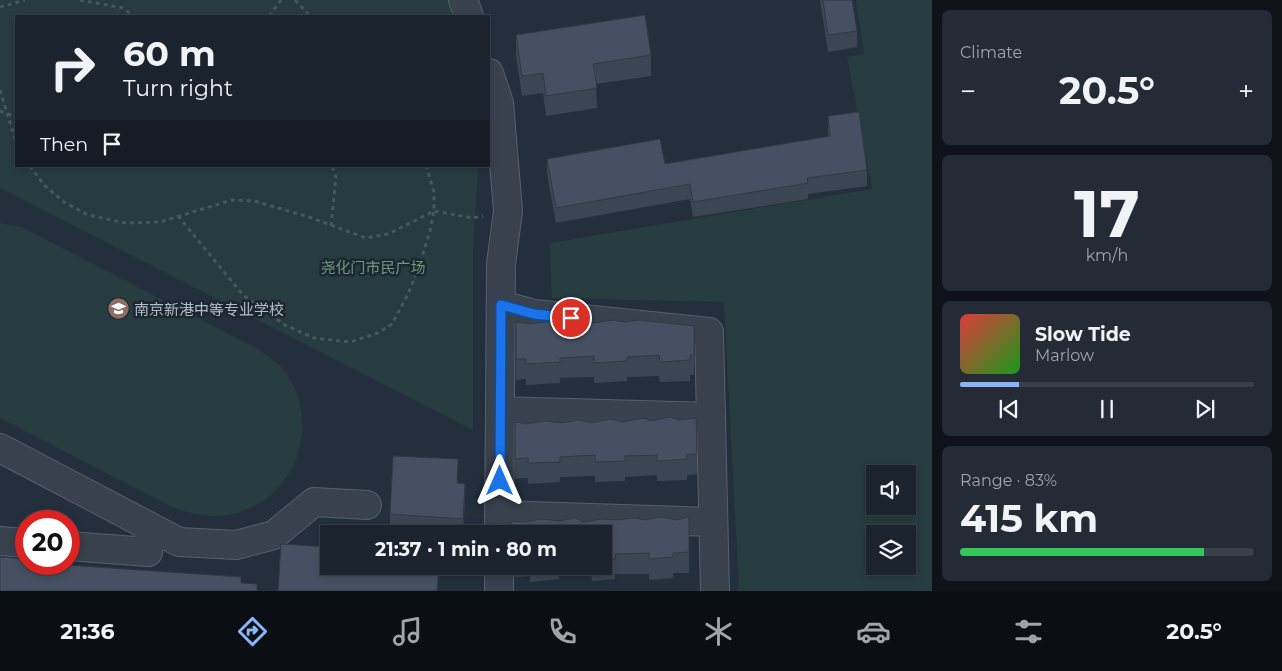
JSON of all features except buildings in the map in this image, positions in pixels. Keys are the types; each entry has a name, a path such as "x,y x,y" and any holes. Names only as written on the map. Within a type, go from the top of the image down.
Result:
{"lane":[{"path":"463,0 469,15"},
{"path":"490,76 499,103 508,211 501,264 499,524 713,522"},
{"path":"501,305 534,314 709,332 715,591"},
{"path":"500,412 711,417"},
{"path":"0,448 179,542 236,545 274,535 314,502 367,505"},
{"path":"80,547 148,552 149,527"},
{"path":"0,541 15,542"},
{"path":"499,575 499,591"}],"path":[{"path":"0,7 25,0"},
{"path":"80,0 102,2 123,8 132,15"},
{"path":"270,15 281,0"},
{"path":"295,0 309,15"},
{"path":"0,90 15,139"},
{"path":"0,111 15,117"},
{"path":"31,167 44,185 64,202 88,215 126,224 160,222 232,200 254,201 309,217 366,238 388,234 434,211 473,218 508,211"},
{"path":"331,226 336,178 332,167"},
{"path":"178,216 243,295 285,326 314,338 350,342 378,333 392,324 418,270 430,232 434,211 434,192 426,167"}],"green space":[{"name":"尧化门市民广场","path":"0,0 454,0 458,15 15,15 15,167 478,167 473,251 473,430 0,188"},
{"path":"856,0 932,0 932,591 739,591 724,302 552,298 550,243 872,189 847,57 864,54"},
{"path":"0,223 20,227 35,234 254,347 282,368 294,388 301,410 302,432 298,453 289,473 276,491 258,504 228,515 212,516 188,512 172,507 0,418"}],"place":[{"name":"南京新港中等专业学校","path":"118,309"}],"route":[{"path":"500,481 501,305 534,314 571,318"}]}
